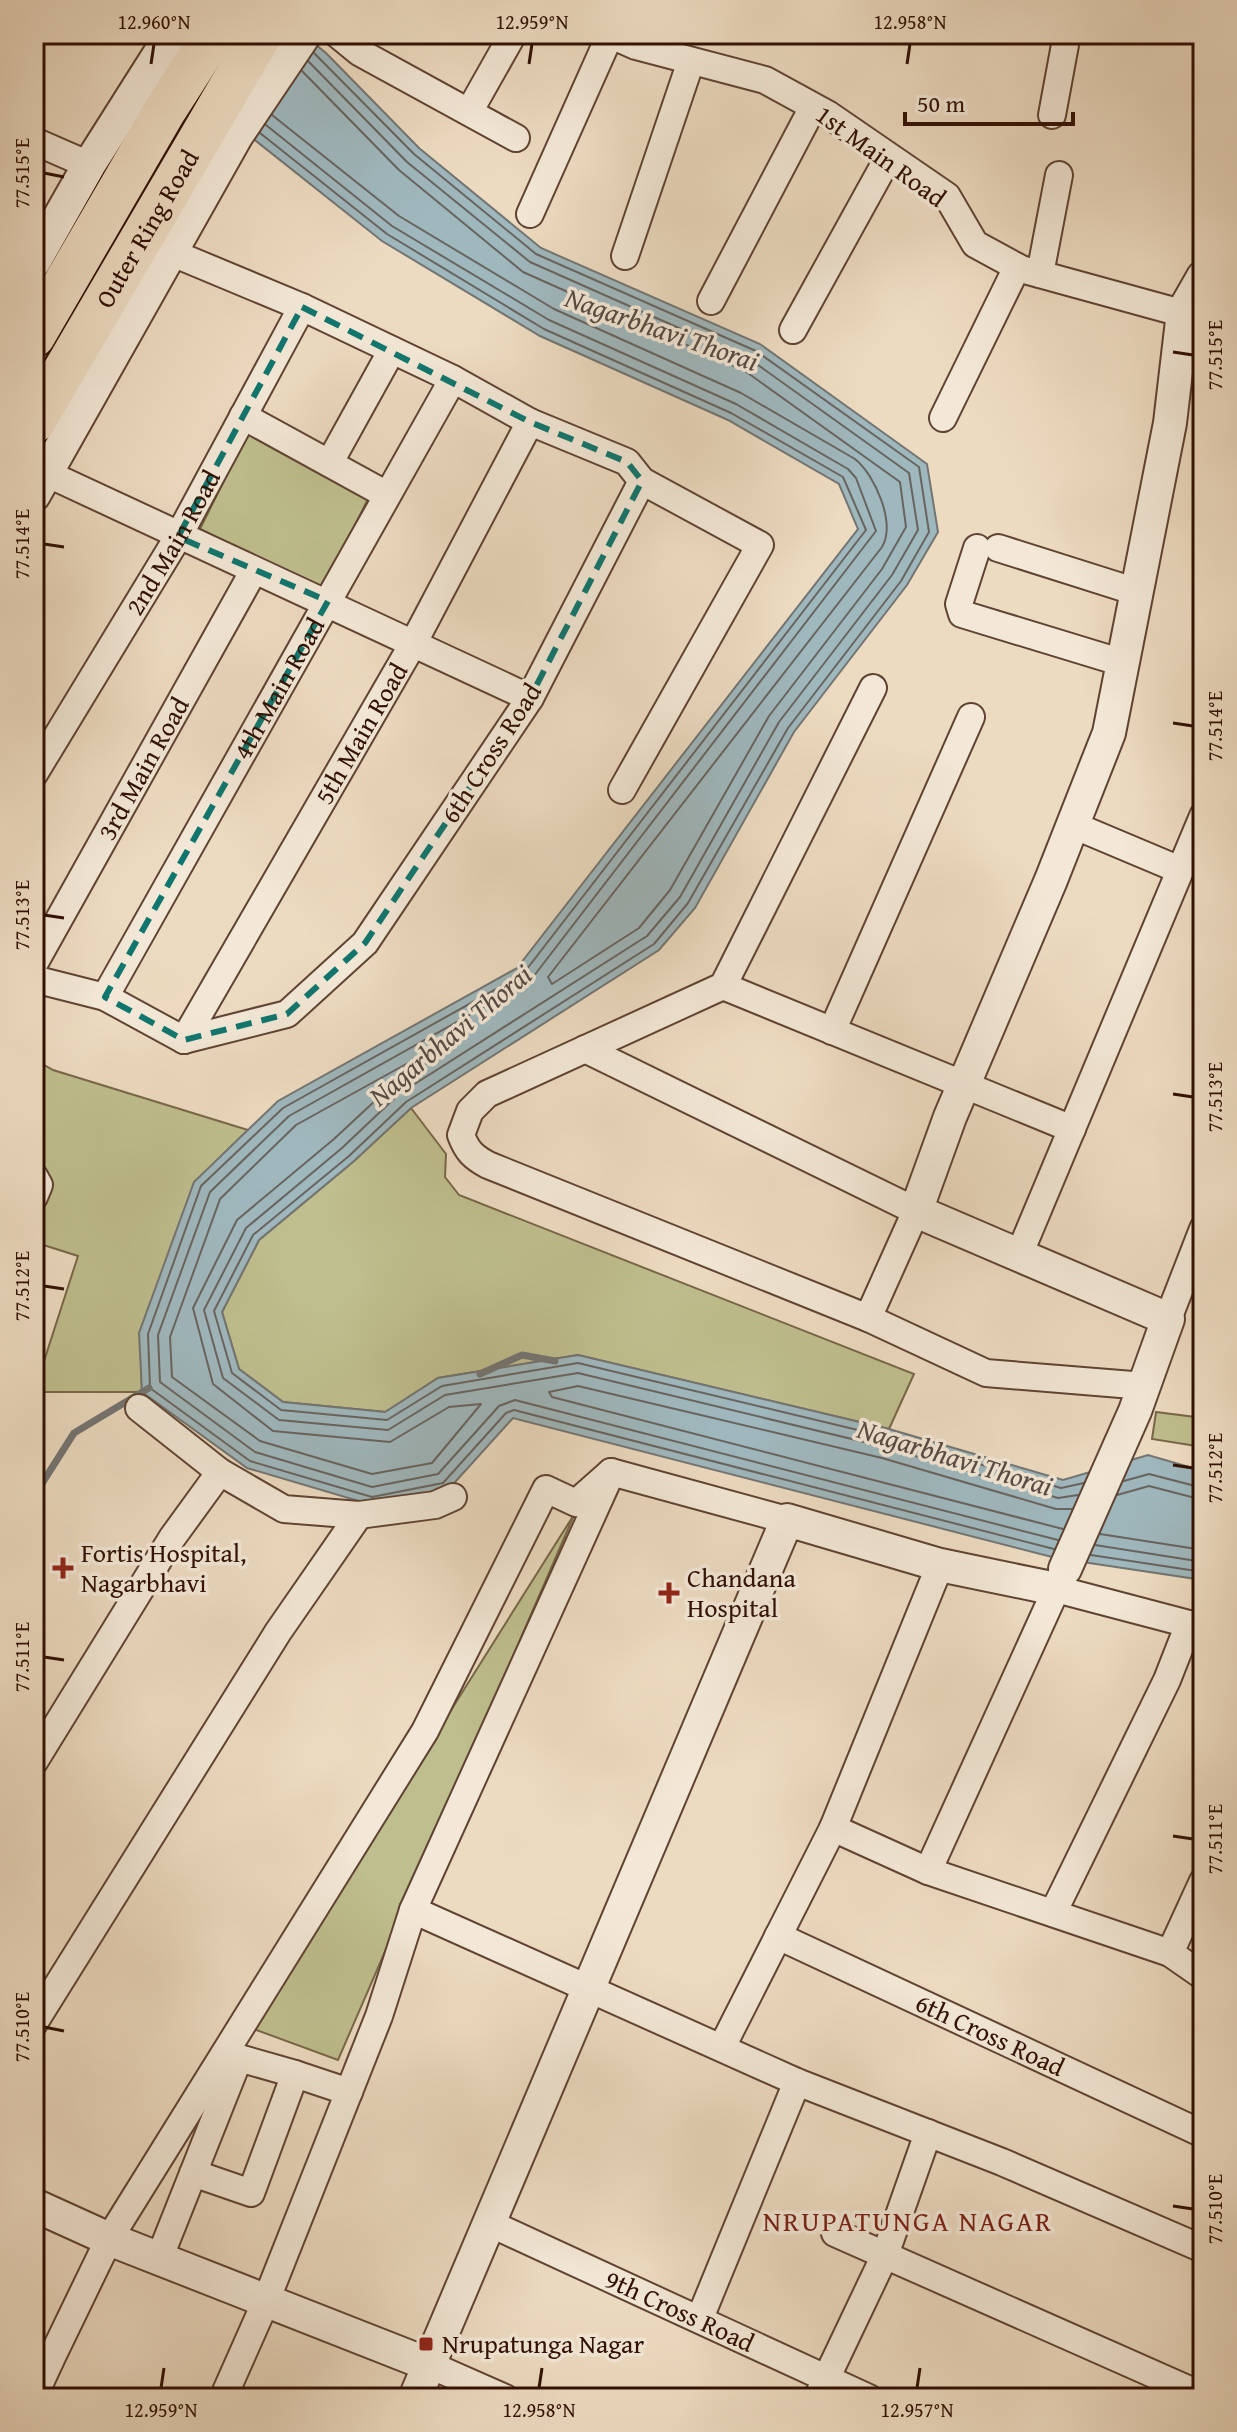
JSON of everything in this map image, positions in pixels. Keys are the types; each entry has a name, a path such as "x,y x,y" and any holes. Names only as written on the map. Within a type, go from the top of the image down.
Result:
{"highway":[{"name":"Outer Ring Road","path":"34,336 173,54 214,34"},
{"name":"Outer Ring Road","path":"34,422 224,126 261,34"}],"street":[{"path":"305,34 224,126 170,252 40,484 178,537 253,572 328,601 530,698"},
{"path":"337,34 359,52 516,138"},
{"path":"469,112 513,34"},
{"path":"530,214 610,34"},
{"name":"1st Main Road","path":"610,34 639,40 691,61 765,80 813,107 947,196 975,244 1028,270 1193,315"},
{"path":"1052,115 1067,34"},
{"path":"39,243 89,165 173,54"},
{"path":"625,256 691,61"},
{"path":"711,301 813,107"},
{"path":"34,141 89,165"},
{"path":"793,330 888,158"},
{"path":"943,418 1028,270 1059,175"},
{"path":"170,252 302,307 453,379 530,422 627,462 642,481 760,545 622,790"},
{"path":"868,1318 916,1211 964,1085 1109,733 1170,423 1203,277"},
{"name":"2nd Main Road","path":"34,774 178,537 302,307"},
{"path":"330,462 392,350"},
{"name":"4th Main Road","path":"105,997 453,379"},
{"path":"243,416 387,495"},
{"name":"5th Main Road","path":"184,1040 414,642 530,422"},
{"name":"6th Cross Road","path":"184,1040 287,1014 365,943 530,698 642,481"},
{"path":"1123,663 962,614 959,604 987,548 1137,592"},
{"name":"3rd Main Road","path":"34,964 253,572"},
{"path":"873,688 723,986 487,1094 475,1103 461,1135 472,1156 868,1318 986,1373 1140,1399"},
{"path":"832,1031 971,717"},
{"path":"1019,1255 1203,816"},
{"path":"1073,825 1180,870"},
{"path":"34,979 105,997 184,1040"},
{"path":"723,986 1072,1129"},
{"path":"585,1049 916,1211 1168,1319"},
{"path":"928,1871 1140,1399 1203,1229"},
{"path":"139,1408 220,1472 284,1509 359,1515 435,1505 453,1497"},
{"path":"34,1762 172,1538 220,1472"},
{"path":"611,1472 940,1565 1061,1579 1196,1626 1053,1913"},
{"path":"223,2398 266,2301 379,2016 413,1910 611,1472"},
{"path":"34,2396 42,2358 109,2239 425,1731 546,1489 576,1503 611,1472"},
{"path":"34,2023 278,1632 359,1515"},
{"path":"415,2398 787,1520"},
{"path":"722,2047 833,1828 940,1565"},
{"path":"833,1828 928,1871 1170,1953 1203,1976"},
{"path":"1170,1953 1203,1881"},
{"path":"413,1910 797,2082 928,2133 1203,2249"},
{"name":"6th Cross Road","path":"778,1936 1203,2134"},
{"path":"159,2259 239,2058 349,2092"},
{"path":"193,2173 251,2193 295,2074"},
{"path":"700,2318 797,2082"},
{"path":"821,2388 885,2255 928,2133"},
{"path":"34,2205 109,2239 430,2365 505,2398"},
{"name":"9th Cross Road","path":"489,2223 700,2318 821,2388 869,2398"},
{"path":"835,2233 1203,2396"}],"highlighted area":[{"path":"302,307 530,422 627,462 642,481 530,698 365,943 287,1014 184,1040 105,997 328,601 178,537"}],"shaded area":[{"path":"257,414 379,477 322,591 200,529"},
{"path":"34,1059 53,1070 248,1130 194,1183 140,1333 142,1392 34,1392 78,1256 34,1242 34,1218 40,1192 34,1183"},
{"path":"411,1108 446,1154 445,1177 459,1195 914,1374 889,1429 578,1355 438,1378 386,1412 283,1402 239,1369 222,1312 259,1240 354,1161"},
{"path":"1156,1412 1203,1418 1203,1447 1152,1439"},
{"path":"575,1513 338,2060 251,2028"}],"water":[{"name":"Nagarbhavi Thorai","path":"150,34 303,34 326,53 419,148 541,248 760,344 927,464 938,532 907,585 794,732 695,908 659,950 411,1108 354,1161 259,1240 222,1312 239,1369 283,1402 385,1412 438,1378 578,1355 889,1429 1063,1480 1148,1455 1203,1471 1203,1580 1056,1558 513,1418 447,1491 372,1505 247,1468 142,1392 139,1333 194,1182 278,1101 517,968 858,529 839,484 728,420 540,336 382,241 251,137"}],"waterway":[{"name":"Nagarbhavi Thorai","path":"480,1374 522,1355 555,1361"},
{"path":"34,1496 74,1433 149,1388"}],"place":[{"name":"Fortis Hospital, Nagarbhavi","path":"63,1568"},
{"name":"Chandana Hospital","path":"669,1593"},
{"name":"Nrupatunga Nagar","path":"426,2344"}],"district":[{"name":"NRUPATUNGA NAGAR","path":"908,2221"}]}
